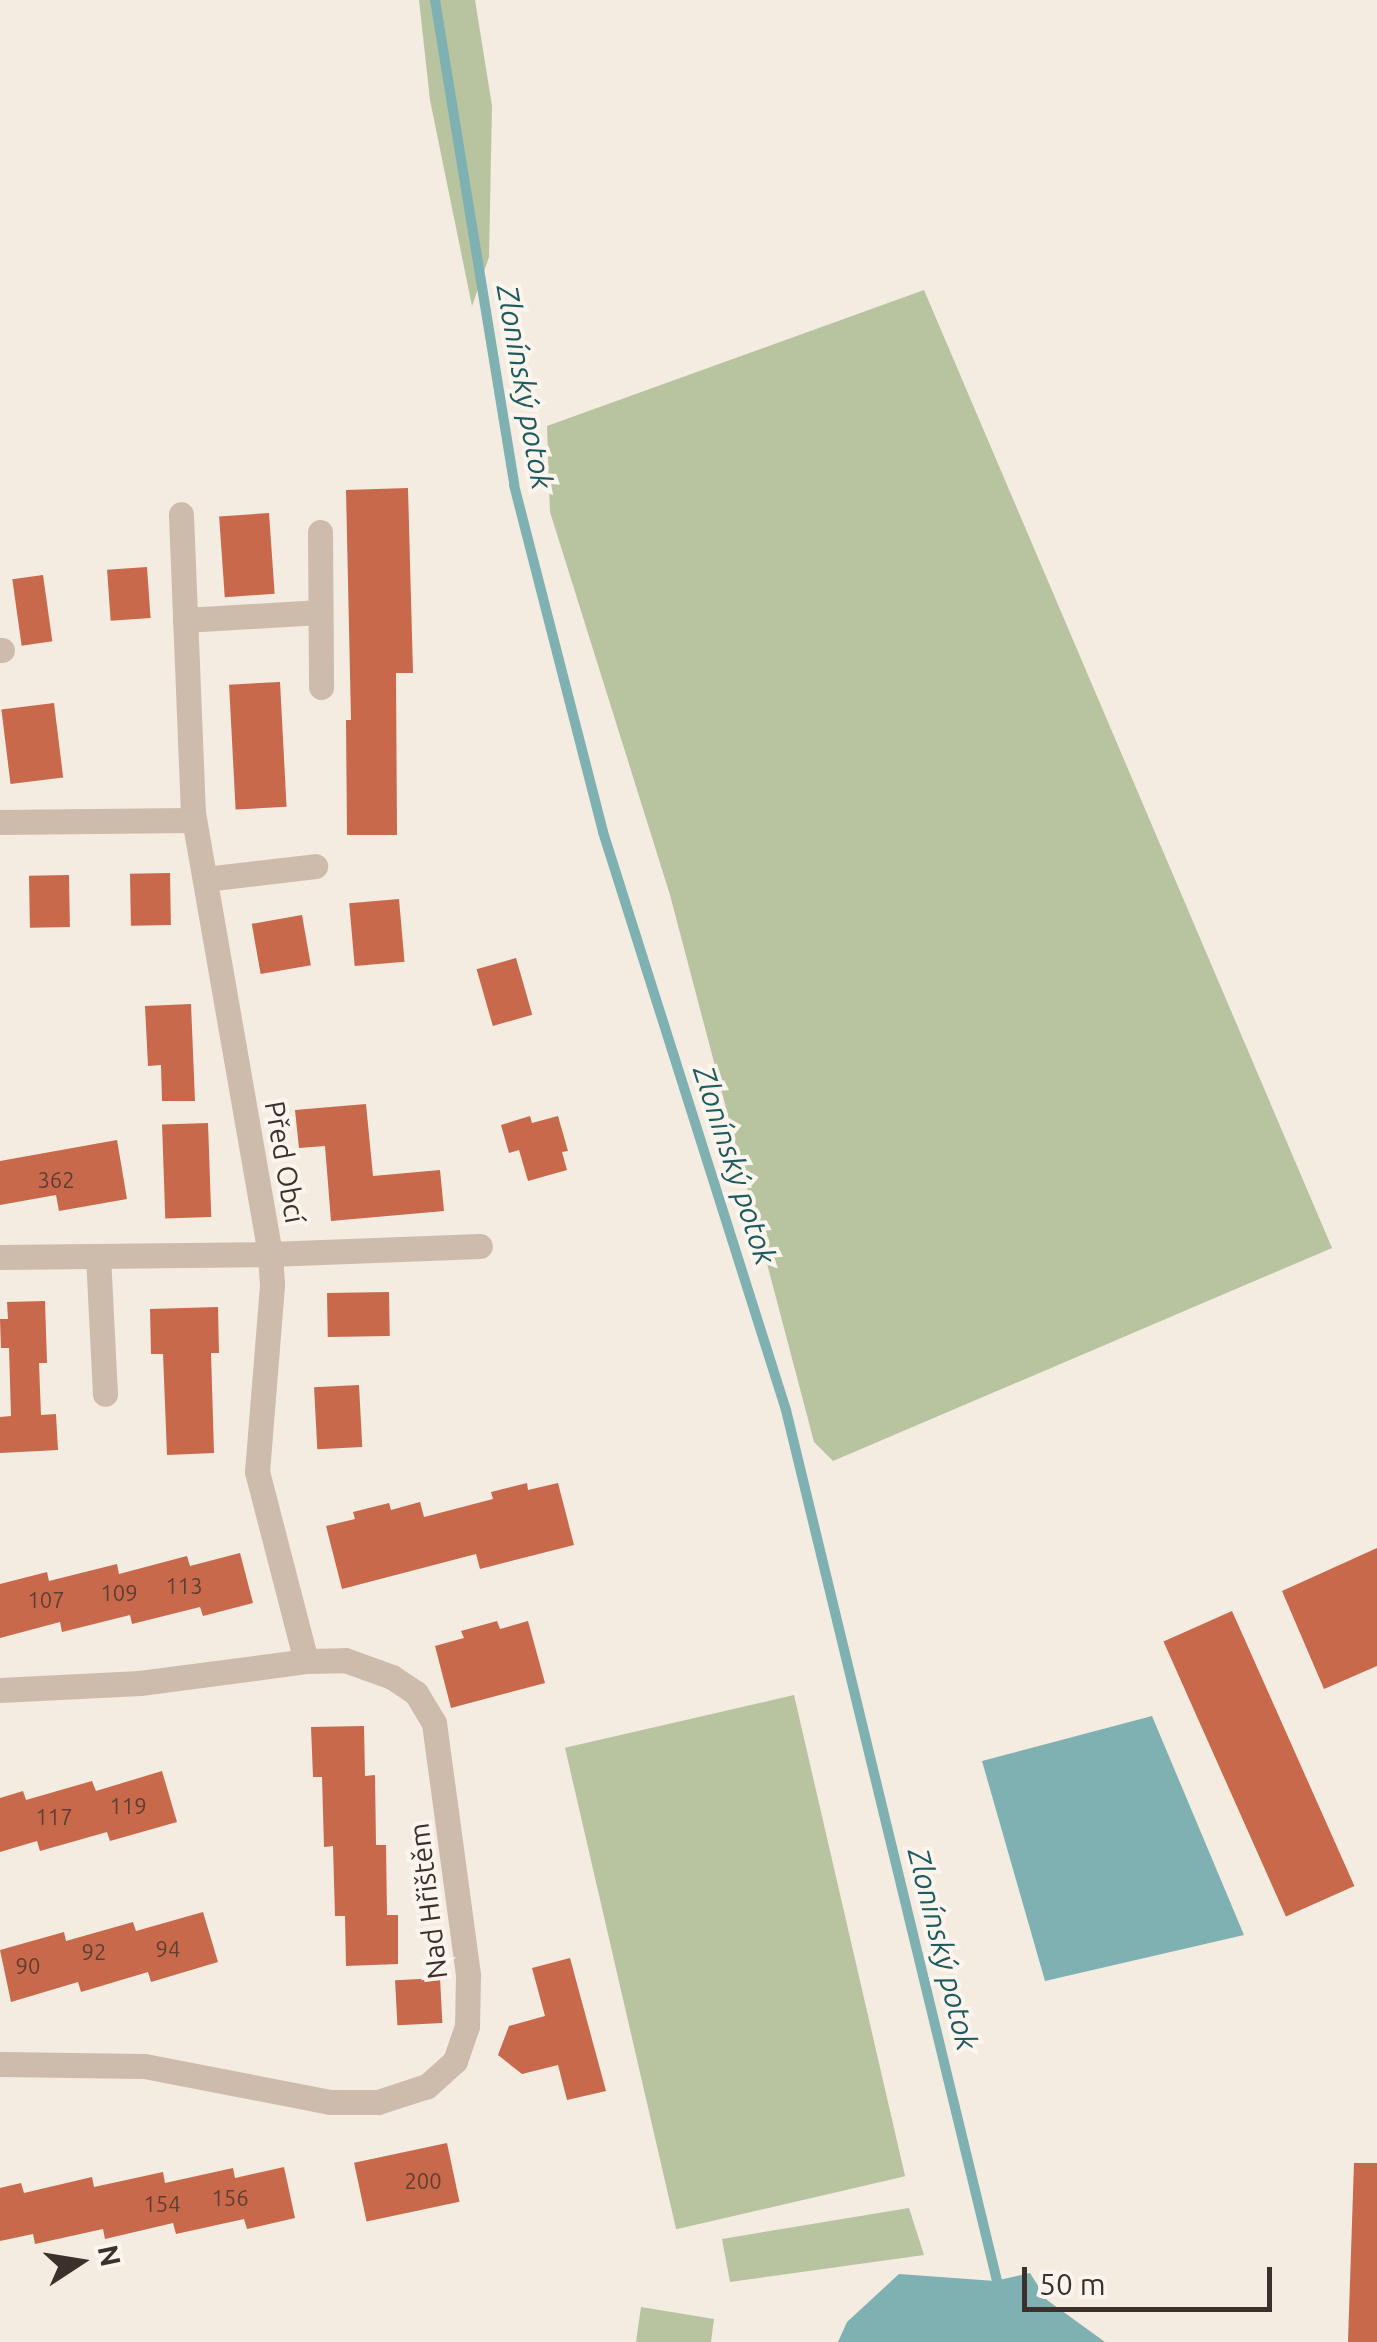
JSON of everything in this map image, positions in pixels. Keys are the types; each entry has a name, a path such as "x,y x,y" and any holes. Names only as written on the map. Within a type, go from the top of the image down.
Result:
{"street":[{"name":"Před Obcí","path":"0,1257 270,1254 193,814 181,514"},
{"path":"320,532 321,687"},
{"path":"185,620 320,612"},
{"path":"0,822 190,820 193,814"},
{"path":"204,878 315,866"},
{"path":"306,1661 257,1472 272,1284 270,1254 480,1246"},
{"path":"98,1256 105,1394"},
{"name":"Nad Hřištěm","path":"0,1690 140,1683 306,1661 345,1660 392,1677 416,1693 434,1722 468,1976 466,2026 455,2062 427,2086 378,2102 330,2102 144,2066 0,2064"}],"green space":[{"path":"419,0 475,0 492,106 489,257 472,306 430,100"},
{"path":"924,290 1332,1248 833,1461 814,1442 670,895 550,512 547,426"},
{"path":"794,1695 905,2176 676,2229 565,1748"},
{"path":"909,2208 924,2255 730,2282 722,2239"},
{"path":"641,2307 714,2319 711,2342 636,2342"}],"water":[{"path":"1152,1716 1244,1935 1045,1981 982,1761"},
{"path":"1030,2273 1047,2300 1105,2342 838,2342 847,2322 899,2274 995,2281"}],"building":[{"path":"408,488 413,673 396,673 397,835 347,835 346,720 351,720 346,490"},
{"path":"269,513 275,594 225,597 219,516"},
{"path":"147,567 151,618 111,621 107,570"},
{"path":"43,575 52,641 22,646 12,579"},
{"path":"280,682 287,807 236,809 229,685"},
{"path":"54,703 63,777 11,784 1,709"},
{"path":"170,873 171,925 131,926 130,874"},
{"path":"69,875 70,927 30,928 29,876"},
{"path":"399,899 404,962 355,966 349,903"},
{"path":"302,915 311,965 261,974 252,924"},
{"path":"516,958 532,1015 493,1026 477,969"},
{"path":"191,1004 195,1101 162,1101 161,1065 148,1066 145,1006"},
{"path":"366,1104 373,1176 440,1170 444,1211 331,1221 325,1146 299,1148 295,1110"},
{"path":"530,1116 532,1123 558,1116 568,1151 562,1152 567,1170 528,1181 519,1150 509,1153 501,1125"},
{"path":"208,1123 211,1217 165,1219 162,1125"},
{"path":"117,1140 127,1199 59,1211 56,1195 0,1205 0,1161"},
{"path":"389,1292 390,1336 328,1337 327,1293"},
{"path":"45,1301 47,1363 39,1363 41,1415 56,1414 58,1450 0,1453 0,1417 11,1416 9,1348 1,1348 0,1319 8,1319 7,1302"},
{"path":"218,1307 219,1353 211,1353 214,1453 167,1455 163,1354 151,1354 150,1309"},
{"path":"359,1385 362,1447 317,1449 314,1387"},
{"path":"527,1483 528,1490 558,1483 574,1545 480,1569 476,1554 342,1589 326,1526 355,1519 353,1512 389,1503 391,1510 420,1502 424,1517 493,1499 491,1492"},
{"path":"1377,1548 1377,1666 1324,1689 1282,1591"},
{"path":"240,1553 253,1603 203,1616 200,1607 132,1624 130,1615 62,1632 60,1622 0,1638 0,1584 47,1572 49,1581 117,1564 119,1574 187,1556 190,1566"},
{"path":"1232,1611 1354,1886 1286,1916 1163,1642"},
{"path":"497,1621 500,1629 528,1621 545,1683 451,1708 435,1646 464,1638 461,1631"},
{"path":"364,1726 365,1776 375,1775 376,1845 386,1845 387,1915 398,1915 398,1964 346,1966 345,1916 335,1916 333,1846 324,1847 322,1777 313,1777 311,1727"},
{"path":"162,1771 177,1822 110,1841 107,1832 40,1851 37,1841 0,1852 0,1798 23,1791 26,1800 92,1781 96,1791"},
{"path":"203,1912 218,1962 151,1982 148,1972 81,1992 78,1982 11,2002 0,1950 64,1932 66,1941 133,1922 136,1931"},
{"path":"570,1958 606,2091 567,2100 558,2065 522,2074 498,2055 509,2026 545,2016 532,1968"},
{"path":"440,1978 442,2023 397,2025 395,1980"},
{"path":"447,2143 459,2202 367,2221 354,2163"},
{"path":"1354,2163 1377,2163 1377,2342 1348,2342"},
{"path":"284,2167 295,2218 247,2229 244,2219 176,2234 173,2223 105,2239 103,2229 35,2244 33,2234 0,2241 0,2188 21,2183 24,2193 92,2177 94,2187 163,2172 165,2183 233,2168 235,2178"}],"waterway":[{"name":"Zlonínský potok","path":"435,0 514,485 603,832 786,1410 1000,2293"}]}
